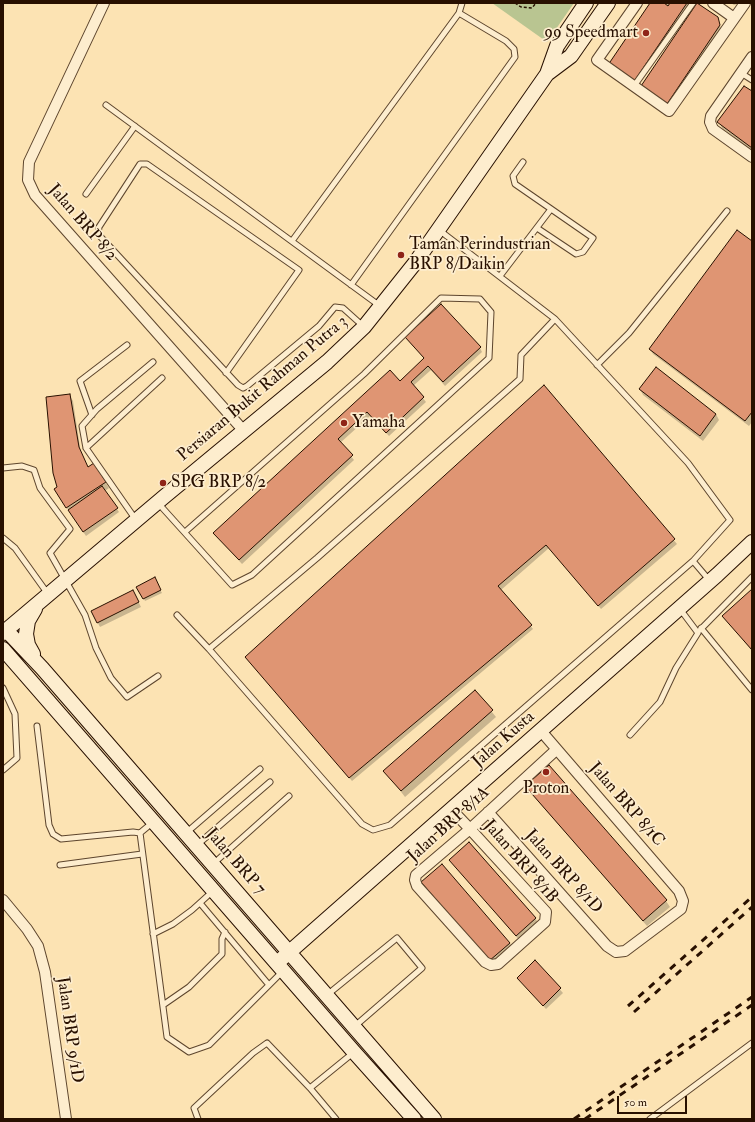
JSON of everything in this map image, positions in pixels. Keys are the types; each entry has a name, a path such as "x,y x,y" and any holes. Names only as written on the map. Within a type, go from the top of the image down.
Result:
{"main road":[{"name":"Persiaran Bukit Rahman Putra 3","path":"5,632 157,502 327,362 364,327 381,307 439,229 547,74 557,46 586,3"},
{"name":"Persiaran Bukit Rahman Putra 3","path":"547,74 571,56 608,3"},
{"name":"Jalan Kusta","path":"280,967 289,952 541,731 752,542"},
{"path":"42,668 28,645 26,634 28,621 43,599"},
{"name":"Jalan BRP 7","path":"5,632 42,668 434,1119"},
{"name":"Jalan BRP 7","path":"3,649 414,1119"},
{"path":"3,660 12,665 33,683"}],"street":[{"name":"Jalan BRP 8/2","path":"104,3 29,162 28,180 35,195 243,430"},
{"path":"636,3 597,60 670,111 745,3"},
{"path":"713,3 734,18"},
{"path":"752,57 712,116 710,122 713,129 752,157"},
{"name":"Jalan BRP 8/1C","path":"541,731 679,891 683,901 681,909 625,951 616,952"},
{"name":"Jalan BRP 8/1A","path":"492,965 485,962 417,886 415,880 416,876 556,750"},
{"name":"Jalan BRP 8/1B","path":"451,809 546,912 545,922 498,964 492,965"},
{"name":"Jalan BRP 8/1D","path":"488,812 607,946 616,952"},
{"name":"Jalan BRP 9/1D","path":"3,900 27,929 38,946 45,972 66,1119"}],"lane":[{"path":"292,242 459,13 462,3"},
{"path":"634,86 693,3"},
{"path":"351,285 516,57 514,49 506,41 459,13"},
{"path":"741,73 752,80"},
{"path":"106,105 381,307"},
{"path":"86,194 135,126"},
{"path":"523,162 514,174 514,182 593,238 583,252 576,254 537,228"},
{"path":"226,373 299,270 147,164 140,164 99,227 98,234 226,373 240,387 248,386 319,326 335,307 343,308 364,327"},
{"path":"500,276 551,209"},
{"path":"597,365 629,333 727,211"},
{"path":"177,615 209,649 362,824 373,830 390,825 693,561 730,520 688,462 554,319 439,229"},
{"path":"157,502 232,585 252,575 489,358 490,312 480,299 441,298 364,374 185,532"},
{"path":"209,649 317,558 520,379 521,355 554,319"},
{"path":"92,415 80,381 127,345"},
{"path":"137,520 86,448 82,426 92,415 153,362"},
{"path":"86,448 162,378"},
{"path":"3,468 22,466 34,470 40,488 70,529 50,554 85,615 96,648 111,678 127,697 158,676"},
{"path":"3,538 15,548 43,599"},
{"path":"693,561 710,581"},
{"path":"630,735 660,702 676,668 699,631 752,577"},
{"path":"679,608 752,690"},
{"path":"3,688 15,714 18,758 3,770"},
{"path":"36,726 49,825 53,834 62,839 133,832 140,833 153,822"},
{"path":"185,833 260,769"},
{"path":"196,846 270,782"},
{"path":"212,864 289,796"},
{"path":"140,833 167,1037 189,1052 208,1046 269,985 280,967"},
{"path":"60,865 142,854"},
{"path":"153,934 174,924 214,890"},
{"path":"200,903 269,985"},
{"path":"163,1005 189,987 222,954 222,939 225,932"},
{"path":"327,995 397,938 422,968 354,1026"},
{"path":"198,1119 194,1108 253,1053 267,1043 310,1088 336,1119"},
{"path":"650,1119 752,1043"},
{"path":"310,1088 354,1052"}],"path":[{"path":"515,3 521,7 532,8 536,3"}],"green space":[{"path":"492,3 574,3 547,42"}],"building":[{"path":"650,3 664,3 668,6 670,3 687,3 633,83 608,65"},
{"path":"697,3 718,17 720,25 667,104 641,86"},
{"path":"744,86 752,91 752,148 717,122"},
{"path":"737,230 752,241 752,412 745,421 649,349"},
{"name":"Yamaha","path":"441,304 481,347 443,382 428,366 411,382 424,397 386,433 367,412 338,439 353,455 239,560 213,533 390,370 400,381 424,358 405,337"},
{"path":"656,367 716,414 700,436 639,389"},
{"path":"544,385 675,539 598,606 546,545 498,586 532,625 349,778 245,657"},
{"path":"70,394 79,447 88,467 94,463 106,482 66,508 54,489 57,487 53,473 46,397"},
{"path":"102,486 118,508 83,532 68,510"},
{"path":"155,577 161,590 143,599 136,587"},
{"path":"752,589 752,650 722,616"},
{"path":"133,590 139,602 97,623 91,611"},
{"path":"475,690 493,710 401,791 383,771"},
{"path":"549,765 667,900 643,921 525,786"},
{"path":"469,842 536,918 516,936 449,860"},
{"path":"442,864 510,943 489,961 421,882"},
{"path":"535,960 561,988 543,1006 517,978"}],"railway":[{"path":"628,1006 752,897"},
{"path":"634,1012 752,907"},
{"path":"574,1119 752,997"},
{"path":"585,1119 752,1005"}],"place":[{"name":"99 Speedmart","path":"646,33"},
{"name":"Taman Perindustrian BRP 8/Daikin","path":"401,255"},
{"name":"Yamaha","path":"344,423"},
{"name":"SPG BRP 8/2","path":"163,483"},
{"name":"Proton","path":"546,772"}]}
